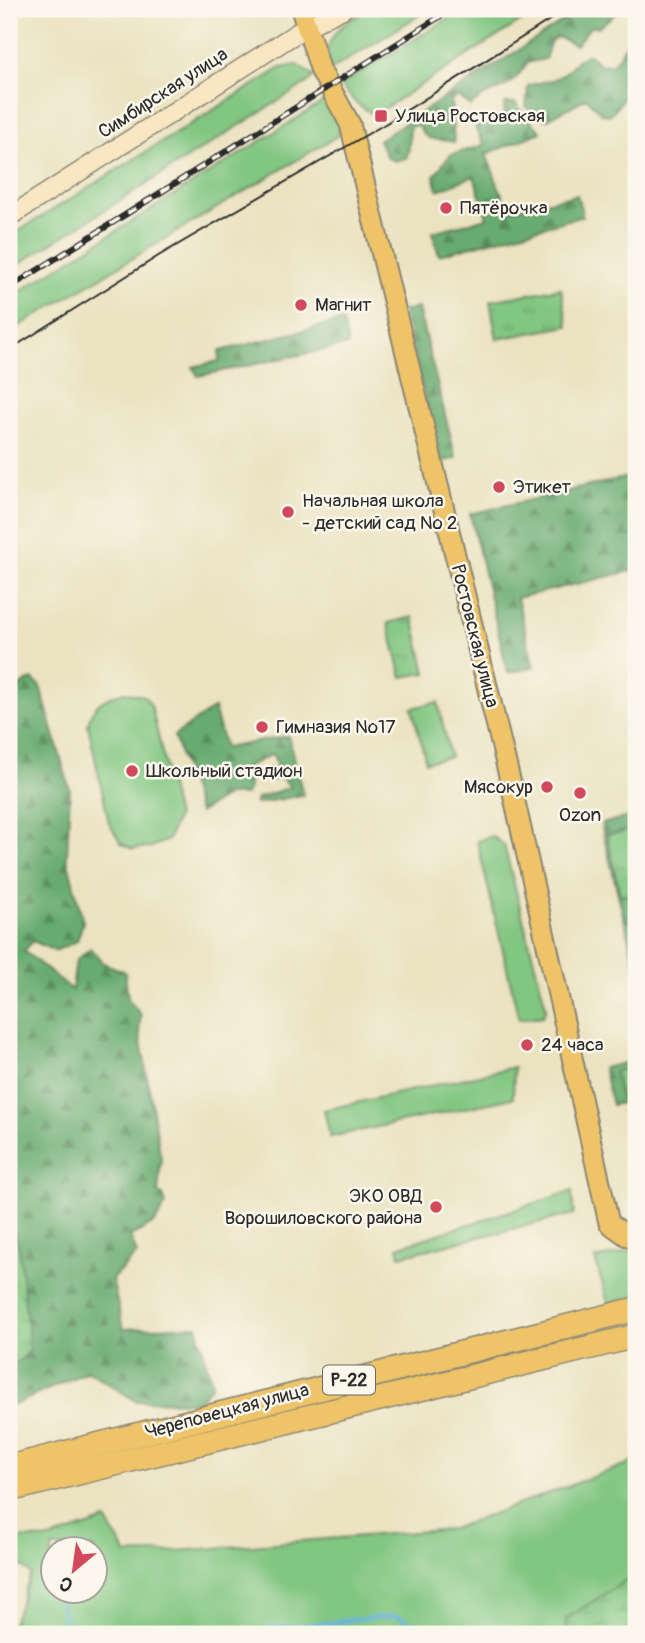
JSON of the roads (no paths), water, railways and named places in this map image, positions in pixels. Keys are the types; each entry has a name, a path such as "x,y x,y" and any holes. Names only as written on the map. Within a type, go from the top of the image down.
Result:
{"highway":[{"name":"Череповецкая улица","path":"64,1465 636,1309"},
{"name":"Череповецкая улица","path":"64,1465 636,1336"},
{"name":"Р-22","path":"9,1467 64,1465"},
{"name":"Р-22","path":"9,1490 64,1465"}],"main road":[{"name":"Симбирская улица","path":"9,217 303,18 343,9"},
{"name":"Ростовская улица","path":"303,18 321,71 350,124 511,784 609,1223 627,1236 636,1235"}],"waterway":[{"path":"61,1604 67,1634"},
{"path":"233,1634 396,1616 441,1634"}],"tram line":[{"path":"9,350 160,255 385,124 567,9"}],"railway":[{"path":"9,288 452,9"}],"place":[{"name":"Улица Ростовская","path":"381,116"},
{"name":"Пятёрочка","path":"446,208"},
{"name":"Магнит","path":"301,305"},
{"name":"Этикет","path":"499,487"},
{"name":"Начальная школа - детский сад № 2","path":"288,512"},
{"name":"Гимназия №17","path":"262,727"},
{"name":"Школьный стадион","path":"132,771"},
{"name":"Мясокур","path":"547,787"},
{"name":"Ozon","path":"580,793"},
{"name":"24 часа","path":"527,1045"},
{"name":"ЭКО ОВД Ворошиловского района","path":"436,1207"}]}
